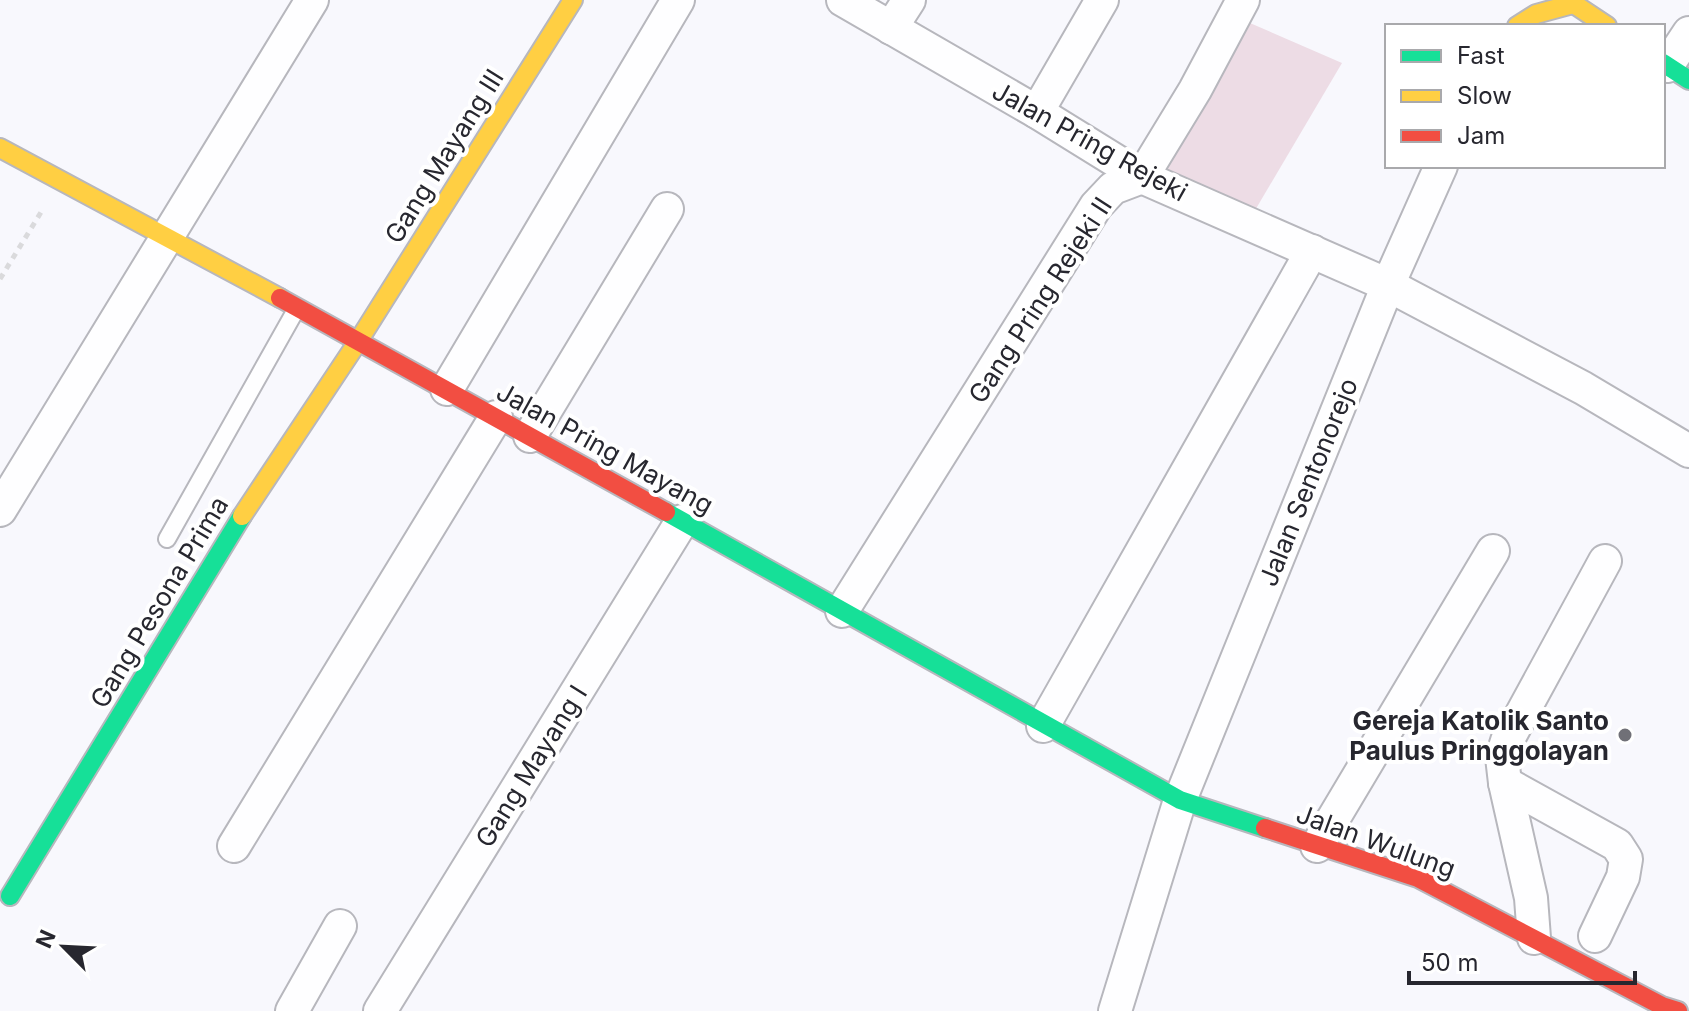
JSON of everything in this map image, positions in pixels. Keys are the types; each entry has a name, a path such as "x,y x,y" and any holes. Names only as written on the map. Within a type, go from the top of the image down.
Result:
{"street":[{"path":"0,510 312,0"},
{"name":"Gang Mayang III","path":"359,340 573,0"},
{"path":"447,389 678,0"},
{"name":"Jalan Pring Rejeki","path":"843,0 1037,112 1142,177 1388,285 1583,388 1689,451"},
{"path":"891,28 909,0"},
{"path":"1037,112 1102,0"},
{"path":"1142,177 1195,90 1243,0"},
{"path":"1503,24 1511,0"},
{"path":"1520,24 1536,14 1571,2 1604,24"},
{"path":"1673,70 1689,33"},
{"name":"Jalan Pring Mayang","path":"0,148 359,340 1043,726 1180,800"},
{"name":"Jalan Sentonorejo","path":"1115,1011 1180,800 1388,285 1440,168"},
{"name":"Gang Pring Rejeki II","path":"842,611 1096,206 1113,188 1142,177"},
{"path":"530,436 667,209"},
{"path":"1043,726 1312,251"},
{"name":"Gang Pesona Prima","path":"10,896 272,468 359,340"},
{"path":"234,846 496,417"},
{"name":"Gang Mayang I","path":"380,1011 682,521"},
{"path":"1317,846 1493,551"},
{"path":"1534,938 1531,898 1502,757 1507,741 1605,561"},
{"path":"1505,783 1617,845 1626,859 1623,877 1586,952"},
{"name":"Jalan Wulung","path":"1180,800 1418,878 1534,938 1586,952 1662,1006 1678,1011"},
{"path":"292,1011 340,926"}],"lane":[{"path":"167,539 298,307"}],"path":[{"path":"0,279 60,181"}],"shaded area":[{"path":"1236,17 1342,63 1254,212 1169,172 1165,156"}],"traffic: fast":[{"path":"1665,64 1689,80"},
{"path":"666,512 1180,800 1265,828"},
{"path":"10,896 242,516"}],"traffic: slow":[{"path":"242,516 359,340 573,0"},
{"path":"1568,0 1604,24"},
{"path":"1520,24 1536,14 1573,4"},
{"path":"0,148 280,298"}],"traffic: jam":[{"path":"280,298 666,512"},
{"path":"1265,828 1418,878 1662,1006 1678,1011"}],"place":[{"name":"Gereja Katolik Santo Paulus Pringgolayan","path":"1625,735"}]}
